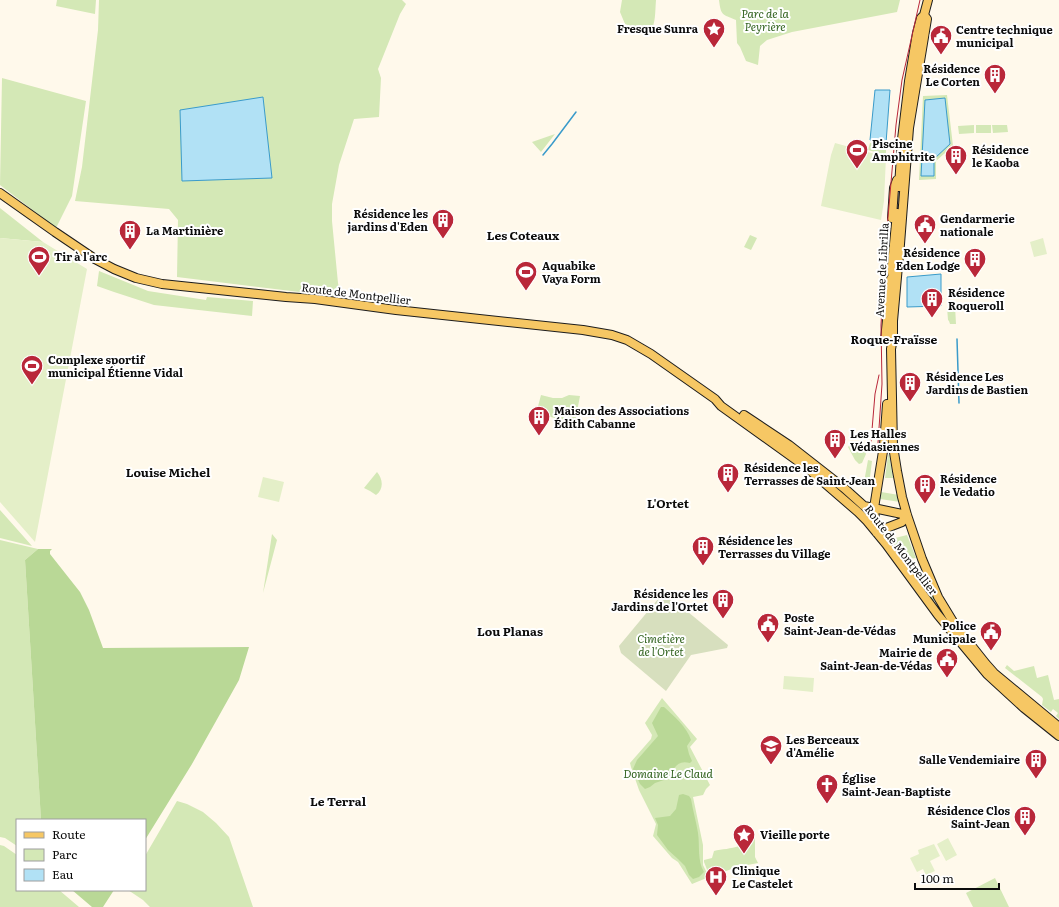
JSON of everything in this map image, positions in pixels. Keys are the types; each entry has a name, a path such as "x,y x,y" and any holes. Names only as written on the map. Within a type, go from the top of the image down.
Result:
{"main road":[{"name":"Avenue de Librilla","path":"876,532 874,508 884,445 888,391 888,339 890,328 893,284 892,272 902,139 917,33 928,0"},
{"name":"Avenue de Librilla","path":"911,81 927,19 924,15"},
{"name":"Avenue de Librilla","path":"907,516 893,446 891,348 893,338 896,228 908,142 911,81 918,43 917,33"},
{"name":"Route de Montpellier","path":"0,193 95,259 136,278 162,284 315,299 396,310 573,329 612,335 627,340 651,354 715,399 721,406 788,449 844,488 864,506 874,508"},
{"path":"885,340 892,272"},
{"name":"Route de Montpellier","path":"788,449 867,521 938,615 990,674"},
{"path":"874,508 907,516 902,522 876,532"},
{"name":"Route de Montpellier","path":"907,516 922,559 938,597 990,674"},
{"path":"990,674 1059,727"},
{"path":"990,674 1024,708 1059,736"}],"green space":[{"path":"57,0 96,0 95,14 56,6"},
{"path":"99,0 402,0 406,4 400,14 378,69 381,78 379,117 354,119 339,165 332,204 332,221 338,283 341,297 177,277 178,220 169,209 75,201 82,167 98,30"},
{"path":"622,0 656,0 654,21 650,33 625,24 620,12"},
{"name":"Parc de la Peyrière","path":"719,0 900,0 897,12 792,32 767,40 760,46 758,65 746,61 737,43 736,20 723,14"},
{"path":"2,78 86,101 72,196 56,228 0,185"},
{"path":"947,95 953,146 936,161 936,179 919,180 923,96"},
{"path":"974,125 974,133 959,134 958,126"},
{"path":"976,125 991,125 991,133 976,133"},
{"path":"992,125 1007,125 1008,132 993,133"},
{"path":"555,134 541,152 532,142"},
{"name":"Piscine Amphitrite","path":"835,143 886,157 884,201 881,220 821,206 831,155"},
{"path":"870,143 886,145 886,155 868,150"},
{"path":"0,208 43,242 0,238"},
{"path":"750,235 757,238 751,250 744,247"},
{"name":"Complexe sportif municipal Étienne Vidal","path":"0,238 43,242 87,269 35,542 0,502"},
{"path":"1043,238 1047,254 1034,257 1030,242"},
{"path":"99,271 148,291 206,300 207,297 253,301 252,316 154,305 97,286"},
{"path":"955,306 956,324 950,324 948,320 947,307"},
{"path":"541,395 553,398 562,398 569,395 580,396 575,422 536,414"},
{"path":"850,445 863,446 866,454 862,463 859,464 855,460 848,447"},
{"path":"889,454 893,478 885,478 888,455"},
{"path":"868,460 872,461 869,485 864,482"},
{"path":"377,472 382,484 379,493 376,495 364,488"},
{"path":"263,477 284,482 279,502 258,497"},
{"path":"881,492 899,495 900,502 880,499"},
{"path":"0,510 32,546 0,538"},
{"path":"272,534 277,540 263,593"},
{"path":"907,535 916,558 902,560 887,540"},
{"path":"0,540 38,549 25,560 41,819 16,819 16,845 5,838 0,837"},
{"path":"38,549 52,549 50,554 80,592 89,610 103,648 249,647 239,680 192,764 146,838 146,819 41,819 25,560"},
{"path":"923,571 936,599 933,601 912,573"},
{"name":"Cimetière de l'Ortet","path":"663,593 665,593 728,645 727,648 691,655 666,691 621,653 619,646"},
{"path":"1007,665 1014,671 1034,666 1037,678 1048,675 1054,700 1059,699 1059,719 1056,716 1058,713 1053,709 1051,712 1042,705 1042,697 1005,668"},
{"path":"784,676 814,678 813,692 783,689"},
{"name":"Domaine Le Claud","path":"662,698 697,739 690,747 710,785 703,795 693,797 703,845 703,865 709,877 692,884 678,862 672,858 653,836 656,824 639,790 630,763 651,739 652,735 645,723"},
{"path":"661,707 664,707 680,722 689,735 691,740 687,746 692,761 690,763 685,762 678,764 667,779 655,783 645,789 640,784 633,769 637,760 658,736 652,723"},
{"path":"683,794 689,796 691,799 698,833 700,863 704,872 699,877 693,879 689,875 685,866 668,850 657,835 658,825 655,818 670,816 676,809 679,795"},
{"path":"177,801 187,804 203,812 229,837 253,907 150,907 143,900 130,891 146,891 146,854"},
{"path":"755,835 755,857 758,863 737,867 710,877 704,860 712,858 714,851 739,846 746,839"},
{"path":"948,838 957,855 946,861 937,844"},
{"path":"934,844 940,856 930,861 935,871 926,875 923,869 917,872 910,858 919,854 918,850"},
{"path":"0,845 16,854 16,891 60,891 79,907 0,907"},
{"path":"995,878 1009,907 973,907 966,893"},
{"path":"73,891 113,891 103,907 92,907"}],"water":[{"path":"875,90 890,90 886,143 870,140"},
{"path":"263,97 272,178 182,181 180,110"},
{"path":"945,98 950,144 934,159 934,176 921,176 925,100"},
{"path":"941,274 941,306 907,307 907,277"}],"waterway":[{"path":"543,155 576,112"},
{"path":"957,339 959,403"}],"tram line":[{"path":"878,443 882,384 881,325 886,240 896,125 902,80 920,0"},
{"path":"871,442 875,394 879,375"}],"place":[{"name":"Fresque Sunra","path":"714,48"},
{"name":"Centre technique municipal","path":"941,56"},
{"name":"Résidence Le Corten","path":"995,94"},
{"name":"Piscine Amphitrite","path":"857,170"},
{"name":"Résidence le Kaoba","path":"956,176"},
{"name":"Résidence les jardins d'Eden","path":"443,240"},
{"name":"Gendarmerie nationale","path":"925,244"},
{"name":"La Martinière","path":"130,250"},
{"name":"Tir à l'arc","path":"39,276"},
{"name":"Résidence Eden Lodge","path":"975,278"},
{"name":"Aquabike Vaya Form","path":"526,292"},
{"name":"Résidence Roqueroll","path":"932,318"},
{"name":"Complexe sportif municipal Étienne Vidal","path":"32,386"},
{"name":"Résidence Les Jardins de Bastien","path":"910,402"},
{"name":"Maison des Associations Édith Cabanne","path":"539,436"},
{"name":"Les Halles Védasiennes","path":"835,460"},
{"name":"Résidence les Terrasses de Saint-Jean","path":"728,494"},
{"name":"Résidence le Vedatio","path":"925,504"},
{"name":"Résidence les Terrasses du Village","path":"703,566"},
{"name":"Résidence les Jardins de l'Ortet","path":"723,620"},
{"name":"Poste Saint-Jean-de-Védas","path":"768,644"},
{"name":"Police Municipale","path":"991,652"},
{"name":"Mairie de Saint-Jean-de-Védas","path":"947,678"},
{"name":"Les Berceaux d'Amélie","path":"771,766"},
{"name":"Salle Vendemiaire","path":"1036,780"},
{"name":"Église Saint-Jean-Baptiste","path":"827,804"},
{"name":"Résidence Clos Saint-Jean","path":"1025,836"},
{"name":"Vieille porte","path":"744,854"},
{"name":"Clinique Le Castelet","path":"716,896"}],"district":[{"name":"Les Coteaux","path":"523,236"},
{"name":"Roque-Fraïsse","path":"894,340"},
{"name":"Louise Michel","path":"168,473"},
{"name":"L'Ortet","path":"668,504"},
{"name":"Lou Planas","path":"510,632"},
{"name":"Le Terral","path":"338,802"}]}
